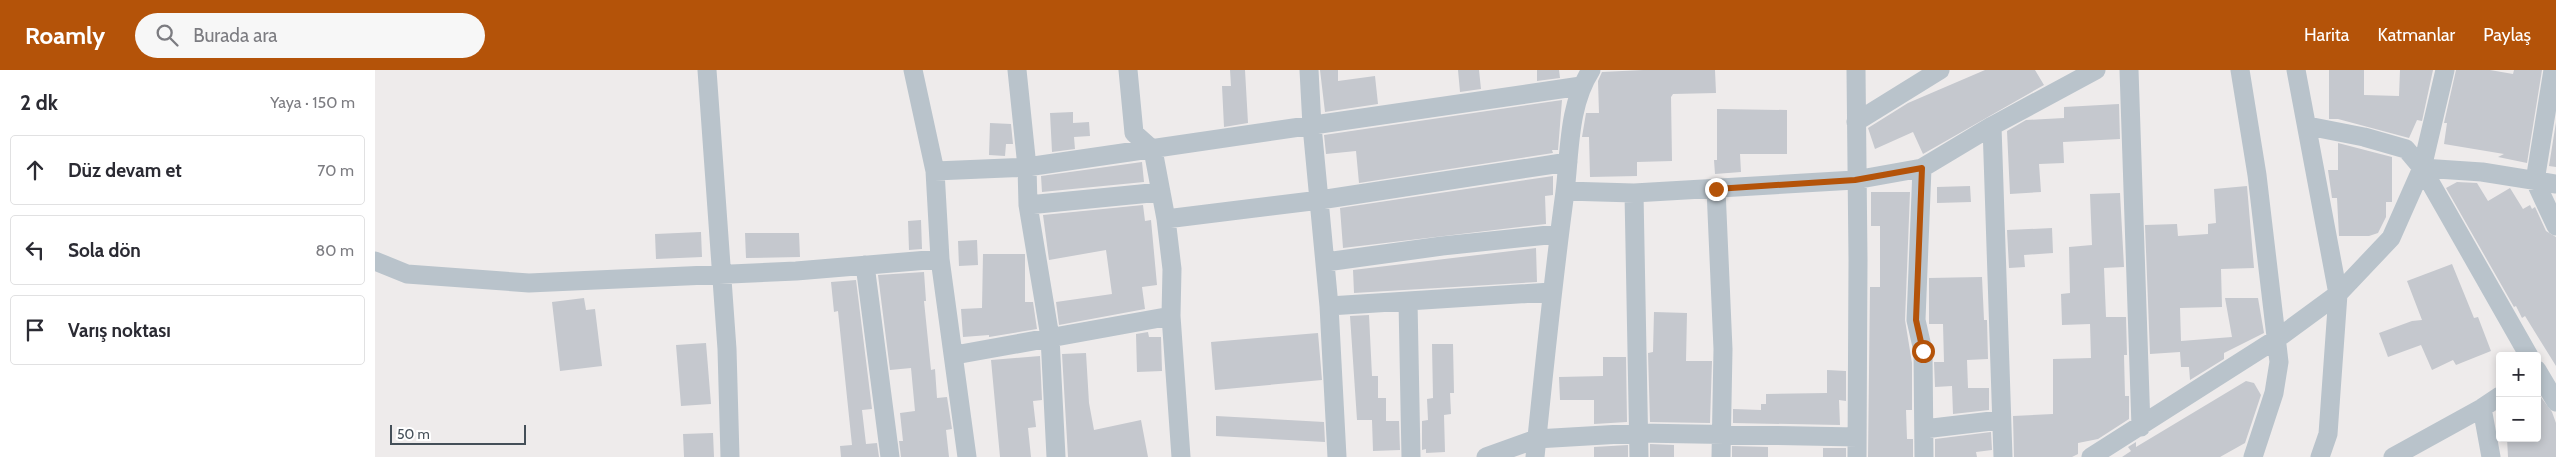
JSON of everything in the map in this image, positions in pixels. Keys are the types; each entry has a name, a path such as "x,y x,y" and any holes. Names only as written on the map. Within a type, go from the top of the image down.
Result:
{"street":[{"path":"707,70 721,274 730,457"},
{"path":"913,70 935,172 940,259 955,355 967,457"},
{"path":"1017,70 1027,167 1028,205 1050,338 1056,457"},
{"path":"1128,70 1134,133 1153,150 1167,218 1172,269 1171,316 1181,457 1188,457"},
{"path":"1309,70 1312,126 1326,262 1337,457"},
{"path":"1535,448 1551,292 1568,162 1581,86 1591,70"},
{"path":"1856,70 1855,180 1858,260 1857,457"},
{"path":"1855,122 1940,70"},
{"path":"1565,191 1633,193 1716,189 1855,180 1922,168 1992,126 2096,70"},
{"path":"2129,70 2141,427"},
{"path":"2240,70 2257,175 2278,338 2279,362 2274,393 2253,457"},
{"path":"2296,70 2338,294 2328,434 2320,457"},
{"path":"2299,94 2307,70"},
{"path":"2091,457 2141,427 2278,338 2338,294 2391,238 2422,168 2445,70"},
{"path":"2553,70 2535,181 2556,226"},
{"path":"935,172 1027,167 1581,86"},
{"path":"1992,126 2000,420 2003,457"},
{"path":"2308,126 2364,136 2406,149 2422,168 2527,352"},
{"path":"1167,218 1320,200 1568,162"},
{"path":"1922,168 1916,320 1923,351 1924,457"},
{"path":"2422,168 2482,172 2556,184"},
{"path":"1716,189 1723,349 1721,457"},
{"path":"1028,205 1161,192"},
{"path":"1633,193 1639,457"},
{"path":"1326,262 1442,246 1558,234"},
{"path":"375,261 407,274 529,283 721,274 940,259"},
{"path":"865,265 890,457"},
{"path":"1329,306 1551,292"},
{"path":"1408,301 1411,457"},
{"path":"955,355 1171,316"},
{"path":"2541,377 2556,402"},
{"path":"2393,457 2498,397"},
{"path":"2482,408 2491,457"},
{"path":"1924,428 2000,420"},
{"path":"1486,457 1639,433 1857,437"}],"building":[{"path":"1230,70 1245,70 1248,123 1224,127 1222,86 1231,86"},
{"path":"1320,70 1338,70 1338,81 1375,76 1378,104 1325,112"},
{"path":"1458,70 1479,70 1481,89 1460,92"},
{"path":"1537,70 1559,70 1560,78 1537,81"},
{"path":"1715,70 1716,93 1673,94 1671,97 1672,161 1637,162 1637,176 1590,177 1589,137 1582,137 1586,113 1599,113 1598,81 1602,72"},
{"path":"1985,70 2035,70 2044,85 1923,154 1913,132 1875,149 1868,128 1908,103"},
{"path":"2329,70 2364,70 2364,95 2399,96 2400,70 2433,70 2422,121 2417,120 2409,138 2338,119 2329,119"},
{"path":"2456,70 2490,70 2513,74 2514,70 2542,70 2527,163 2498,157 2504,154 2444,144 2447,123 2444,123"},
{"path":"1562,100 1558,150 1552,150 1553,153 1359,183 1356,151 1326,154 1324,135"},
{"path":"2119,104 2120,139 2063,142 2064,163 2039,164 2041,192 2010,194 2007,131 2026,120 2064,118 2064,107"},
{"path":"1717,109 1787,110 1787,154 1740,154 1741,172 1715,174 1714,160 1717,160"},
{"path":"1073,112 1073,123 1089,122 1090,136 1074,137 1075,149 1052,152 1050,113"},
{"path":"2556,122 2556,167 2549,166"},
{"path":"990,123 1011,124 1013,144 1006,144 1005,156 989,155"},
{"path":"2338,143 2392,157 2392,202 2386,202 2386,217 2378,233 2369,236 2339,236 2337,198 2332,198 2328,170 2338,170"},
{"path":"1142,162 1144,182 1042,192 1041,176"},
{"path":"1553,176 1553,195 1545,196 1546,224 1343,248 1340,208"},
{"path":"2457,182 2477,183 2488,201 2510,188 2523,209 2530,205 2532,209 2535,207 2546,231 2556,237 2556,366 2525,316 2522,318 2516,306 2514,307 2446,188"},
{"path":"1970,186 1971,202 1937,203 1937,187"},
{"path":"2247,186 2254,268 2221,269 2222,307 2180,308 2181,341 2232,337 2225,298 2258,298 2264,333 2224,353 2224,359 2190,380 2189,367 2181,367 2180,352 2150,354 2145,225 2177,224 2178,236 2208,234 2208,224 2216,223 2214,189"},
{"path":"1871,192 1910,192 1905,320 1912,363 1912,410 1906,410 1907,439 1913,439 1913,457 1868,457 1870,287 1880,287 1880,226 1871,226"},
{"path":"2120,193 2124,267 2104,268 2106,317 2126,317 2127,355 2124,355 2125,396 2129,396 2129,419 2098,439 2078,443 2078,454 2072,457 2014,457 2013,416 2053,414 2053,359 2091,358 2090,324 2062,325 2061,294 2070,293 2069,247 2092,245 2090,194"},
{"path":"1143,205 1145,221 1151,220 1157,285 1142,287 1145,309 1059,325 1056,302 1112,294 1106,250 1049,260 1043,215"},
{"path":"921,220 922,249 909,250 908,221"},
{"path":"2052,228 2053,253 2024,255 2025,267 2009,268 2007,230"},
{"path":"701,232 702,257 656,259 655,234"},
{"path":"745,233 799,233 800,257 746,258"},
{"path":"977,240 978,265 959,266 958,241"},
{"path":"1536,248 1537,282 1354,293 1353,270"},
{"path":"983,254 1025,254 1025,302 1033,302 1037,329 989,337 989,335 963,337 961,309 982,308"},
{"path":"2452,264 2474,318 2478,317 2491,351 2456,365 2453,360 2432,370 2421,345 2388,357 2379,333 2412,321 2422,320 2407,281"},
{"path":"924,272 926,301 924,301 931,370 935,369 937,398 947,397 952,429 946,430 949,457 901,457 899,441 903,441 900,413 915,411 911,368 890,370 878,275"},
{"path":"1982,277 1984,320 1987,320 1988,359 1967,360 1968,388 1989,388 1989,410 1953,414 1952,386 1935,387 1934,362 1944,362 1943,324 1929,324 1929,278"},
{"path":"856,280 872,409 862,410 866,444 877,443 879,457 841,457 840,446 852,445 838,311 834,312 831,282"},
{"path":"584,298 586,310 595,309 602,366 560,371 552,302"},
{"path":"1654,312 1687,313 1686,361 1712,361 1710,423 1650,422 1648,353 1653,352"},
{"path":"1369,315 1372,376 1378,376 1378,398 1386,398 1386,421 1399,421 1400,450 1373,451 1372,420 1357,420 1350,316"},
{"path":"1148,332 1149,337 1161,337 1162,371 1137,372 1136,334"},
{"path":"1318,333 1322,380 1215,390 1211,342"},
{"path":"706,343 711,404 681,406 676,345"},
{"path":"1432,344 1453,344 1454,393 1450,393 1451,414 1444,415 1445,452 1426,453 1426,449 1422,450 1422,421 1428,420 1427,399 1433,398"},
{"path":"1086,353 1089,403 1094,430 1141,420 1148,457 1068,457 1062,354"},
{"path":"1040,356 1042,400 1033,401 1036,427 1028,428 1031,457 1000,457 991,360"},
{"path":"1603,357 1626,357 1627,422 1594,424 1594,400 1560,400 1559,377 1603,376"},
{"path":"1827,370 1846,371 1846,401 1839,400 1840,425 1733,423 1733,409 1761,410 1761,404 1766,404 1766,394 1827,393"},
{"path":"2246,381 2254,383 2261,395 2245,443 2220,457 2122,457 2131,451 2128,447 2136,442 2136,447"},
{"path":"2541,397 2552,412 2556,423 2556,457 2508,457 2507,442 2541,442"},
{"path":"1216,416 1324,422 1325,442 1216,436"},
{"path":"1991,432 1992,450 1976,452 1977,457 1935,457 1935,439"},
{"path":"713,433 714,457 684,457 683,434"},
{"path":"1650,444 1674,445 1674,457 1650,457"},
{"path":"1628,445 1628,457 1594,457 1594,447"},
{"path":"1732,446 1768,447 1768,457 1732,457"},
{"path":"1823,448 1846,448 1846,457 1823,457"}],"route":[{"path":"1716,189 1855,180 1922,168 1916,320 1923,351"}]}
